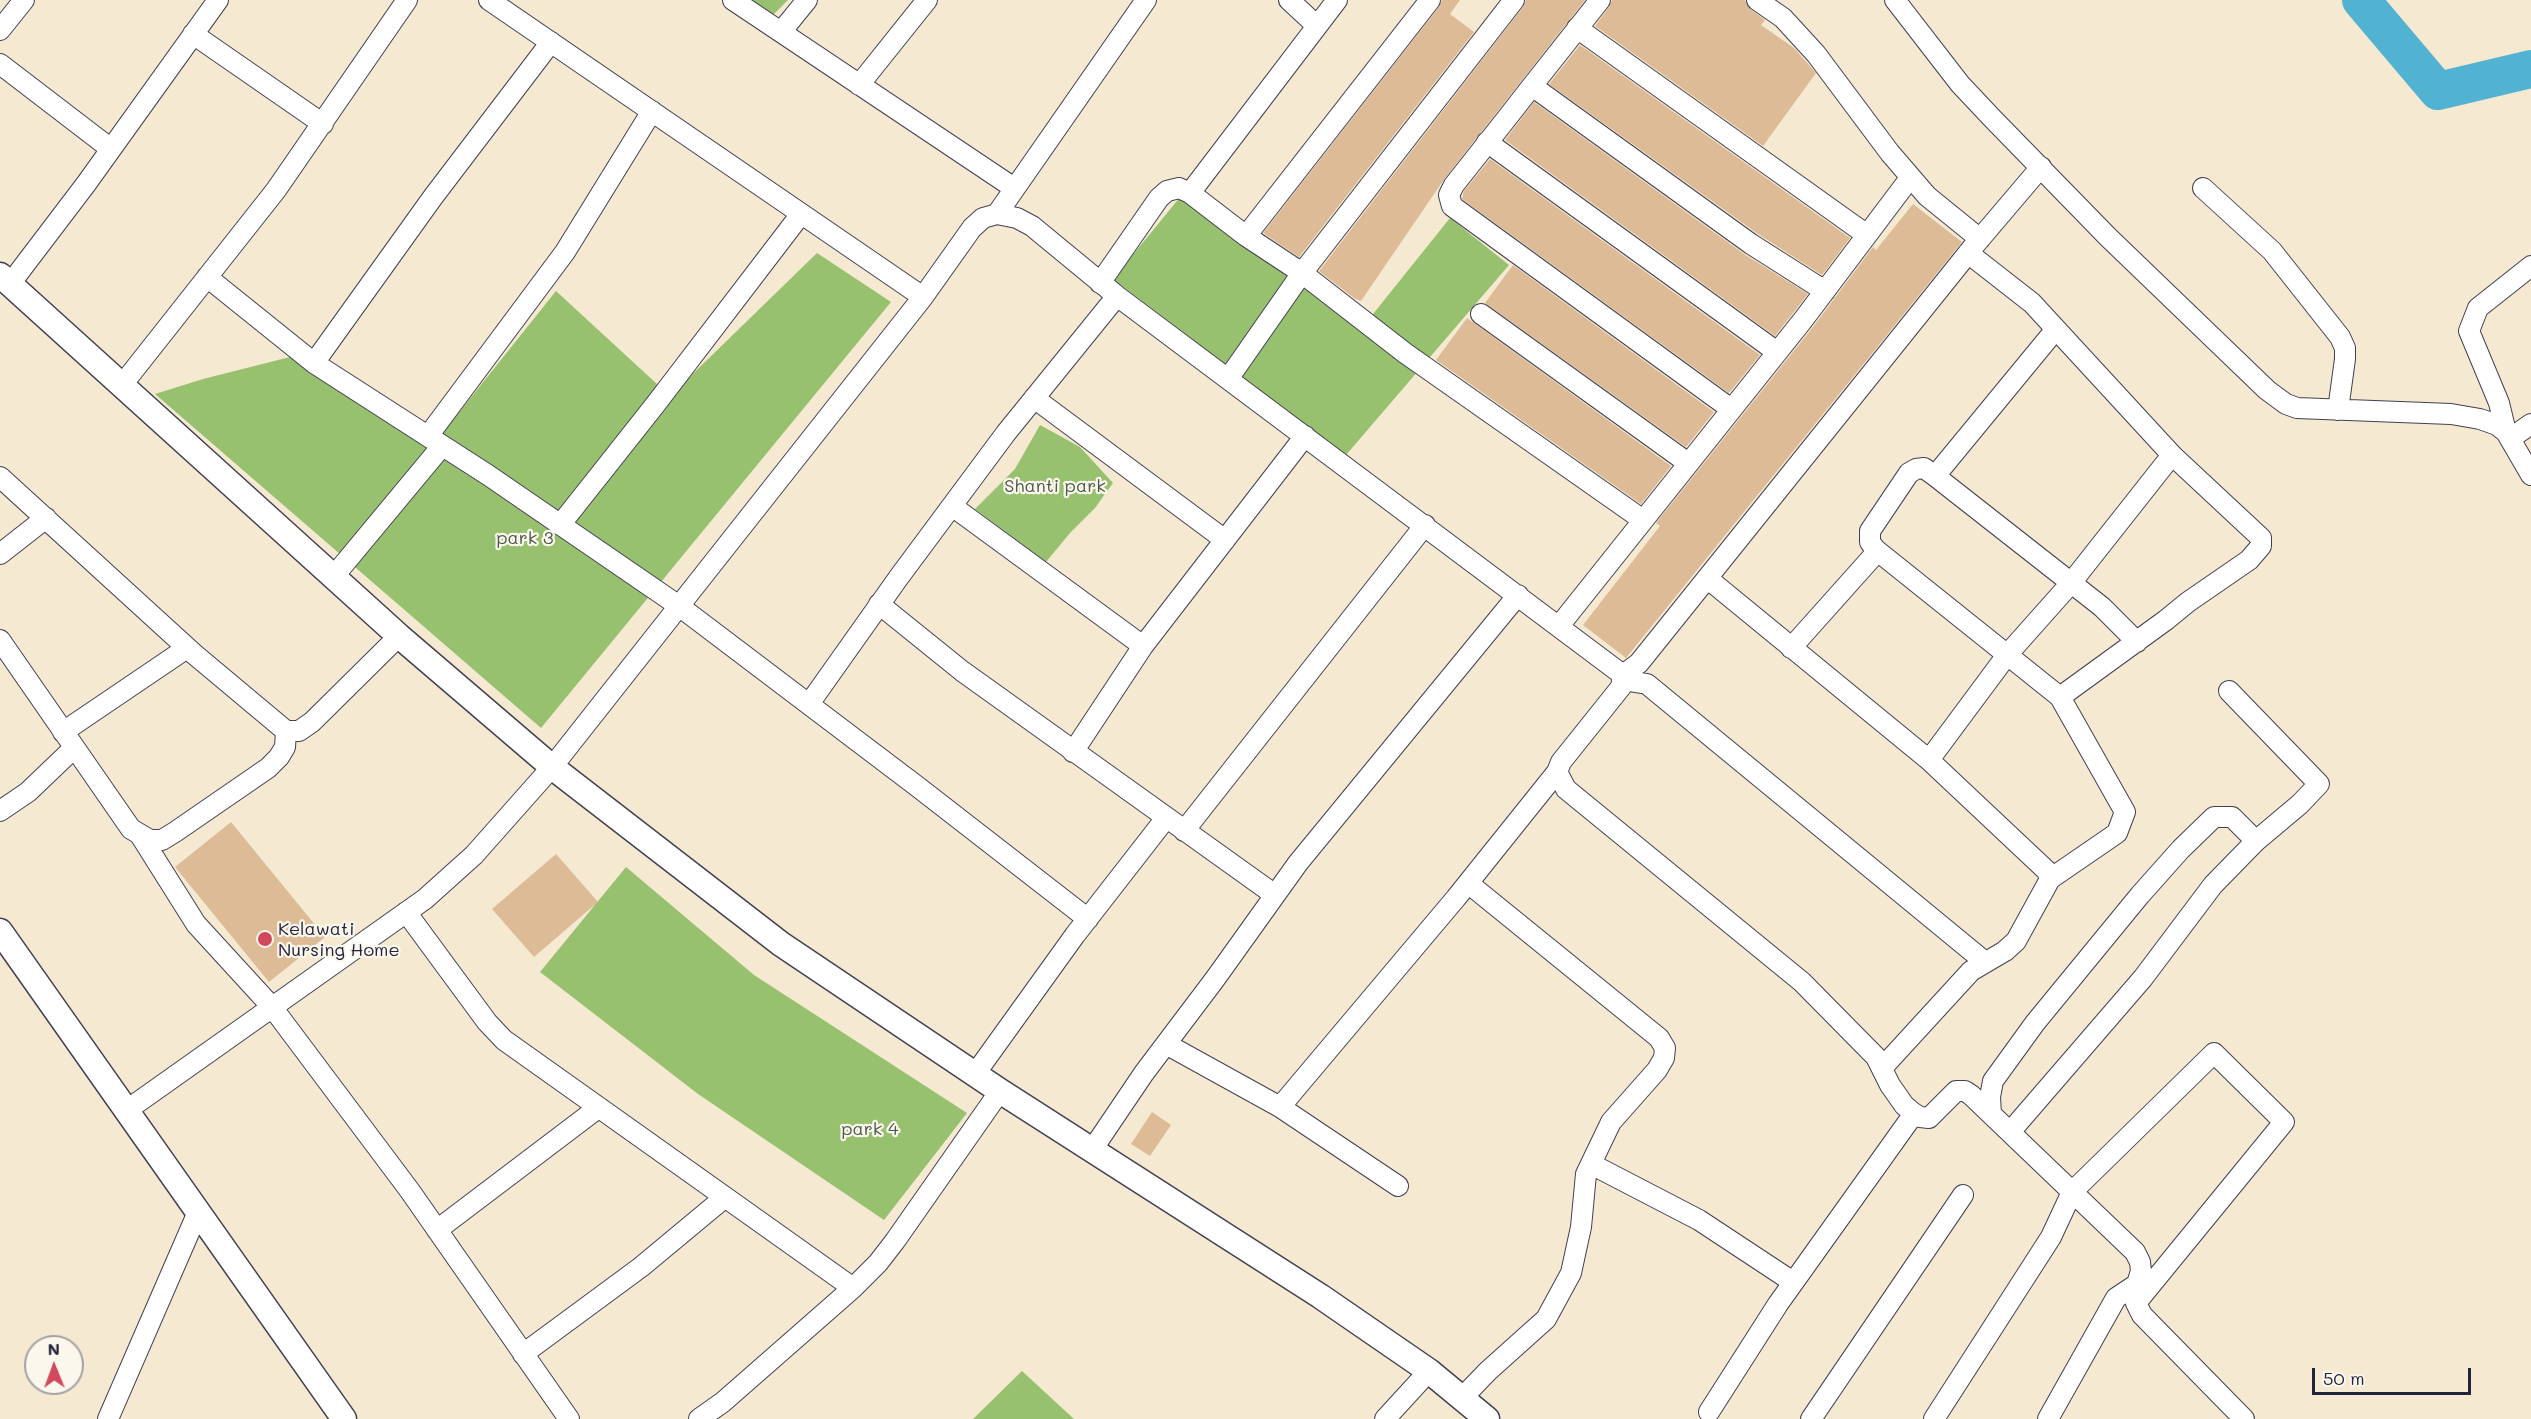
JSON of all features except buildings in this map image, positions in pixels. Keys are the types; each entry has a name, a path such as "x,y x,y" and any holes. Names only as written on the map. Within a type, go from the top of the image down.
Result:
{"street":[{"path":"0,30 24,0"},
{"path":"218,0 111,149 5,280 399,636 552,767 781,944 1000,1091 1320,1296 1429,1371 1487,1419"},
{"path":"122,385 276,190 407,0"},
{"path":"489,0 923,297"},
{"path":"733,0 1014,188"},
{"path":"781,32 807,0"},
{"path":"859,85 927,0"},
{"path":"997,214 1146,0"},
{"path":"1289,0 1317,26"},
{"path":"1190,193 1337,0"},
{"path":"1246,236 1430,0"},
{"path":"1228,379 1302,273 1514,0"},
{"path":"1600,0 1454,186 1449,195 1452,206 1731,409"},
{"path":"1757,0 1782,18 1816,54 1910,178 2056,329 2172,455 2261,538 2261,546 2249,560 2060,697"},
{"path":"1895,0 1960,84 2041,168 2108,237 2267,390 2286,404 2297,408 2451,414 2480,418 2497,425 2508,435"},
{"path":"1577,28 1867,235"},
{"path":"194,34 322,124"},
{"path":"314,363 433,197 551,42"},
{"path":"0,64 111,149"},
{"path":"1532,86 1751,244 1825,291"},
{"path":"334,576 435,441 565,252 652,111"},
{"path":"1487,142 1778,352"},
{"path":"1280,1107 1468,883 1557,772 1561,762 1621,687 1623,678 1639,663 1974,246 2041,168"},
{"path":"1559,626 1778,352 1910,178"},
{"path":"1100,283 1159,198 1167,191 1179,188 1190,193 1246,236 1302,273 1405,353 1643,520"},
{"path":"2203,188 2272,251 2340,338 2345,358 2338,410"},
{"path":"560,525 801,214"},
{"path":"127,1110 425,899 474,855 552,767 923,297 972,228 983,218 997,214 1017,218 1032,226 1100,283 1518,595 1623,678 1647,684 1985,962"},
{"path":"2531,266 2478,308 2469,331 2499,403 2508,435 2531,475"},
{"path":"207,277 314,363 435,441 679,606 1088,919"},
{"path":"808,704 952,506 1034,398 1117,296"},
{"path":"1481,314 1688,463"},
{"path":"1935,476 2056,329"},
{"path":"1034,398 1225,540"},
{"path":"2508,435 2531,424"},
{"path":"1073,752 1143,646 1305,436"},
{"path":"1929,760 2007,655 2071,583 2172,455"},
{"path":"1883,1067 1954,987 1971,971 2006,951 2016,941 2050,879 2117,833 2125,812 2060,697 1875,549 1870,542 1870,531 1909,473 1924,468 2102,607 2136,642"},
{"path":"0,477 187,648 286,731 298,730 312,722 399,636"},
{"path":"952,506 1143,646"},
{"path":"0,554 45,518"},
{"path":"1184,831 1425,525"},
{"path":"1791,648 1875,554 1875,549"},
{"path":"1707,578 1929,760 2039,862 2050,879"},
{"path":"1092,1150 1298,863 1518,595"},
{"path":"879,604 962,671 1275,895"},
{"path":"0,640 131,829 150,840 162,840 247,783 279,757 285,747 286,731"},
{"path":"0,811 28,792 68,740 187,648"},
{"path":"2010,1132 2143,978 2213,885 2256,841 2300,804 2319,784 2229,691"},
{"path":"1557,772 1566,789 1802,982 1855,1034 1883,1067 1890,1084 1904,1105 1912,1112 1920,1117 1929,1118 1956,1091 1965,1091 1991,1114 2135,1252 2140,1262 2141,1271 2136,1294 2142,1315 2244,1419"},
{"path":"1991,1114 1990,1097 1993,1081 2035,1023 2140,895 2181,849 2214,817 2232,817 2256,841"},
{"path":"975,1074 1088,919 1166,818"},
{"path":"140,835 196,924 273,1007 437,1230 569,1419"},
{"path":"1462,1398 1546,1318 1571,1273 1581,1227 1586,1174 1611,1122 1665,1058 1665,1048 1659,1038 1468,883"},
{"path":"406,912 487,1022 504,1040 853,1288"},
{"path":"0,931 345,1419"},
{"path":"1166,1044 1280,1107 1398,1186"},
{"path":"1934,1419 2051,1238 2072,1192 2214,1053 2284,1122 2136,1294 2116,1298 2048,1419"},
{"path":"699,1419 723,1402 853,1288 896,1241 1000,1091"},
{"path":"437,1230 598,1108"},
{"path":"1709,1412 1793,1282 1913,1115 1912,1112"},
{"path":"1591,1164 1699,1220 1793,1282"},
{"path":"1811,1419 1963,1195"},
{"path":"523,1354 641,1267 724,1198"},
{"path":"108,1419 198,1212"},
{"path":"1385,1419 1429,1371"}],"green space":[{"path":"738,0 788,0 766,22"},
{"path":"1181,196 1361,329 1450,218 1509,265 1346,455 1113,279"},
{"name":"park 3","path":"817,253 891,302 541,728 155,394 203,379 298,355 440,436 556,291 670,396"},
{"name":"Shanti park","path":"1040,425 1080,447 1113,483 1095,508 1046,562 975,509 1015,469"},
{"name":"park 4","path":"626,867 754,975 967,1113 884,1220 698,1094 540,972"},
{"path":"1022,1371 1074,1419 973,1419"}],"waterway":[{"path":"2361,0 2438,91 2531,69"}],"place":[{"name":"Kelawati Nursing Home","path":"265,939"}]}
